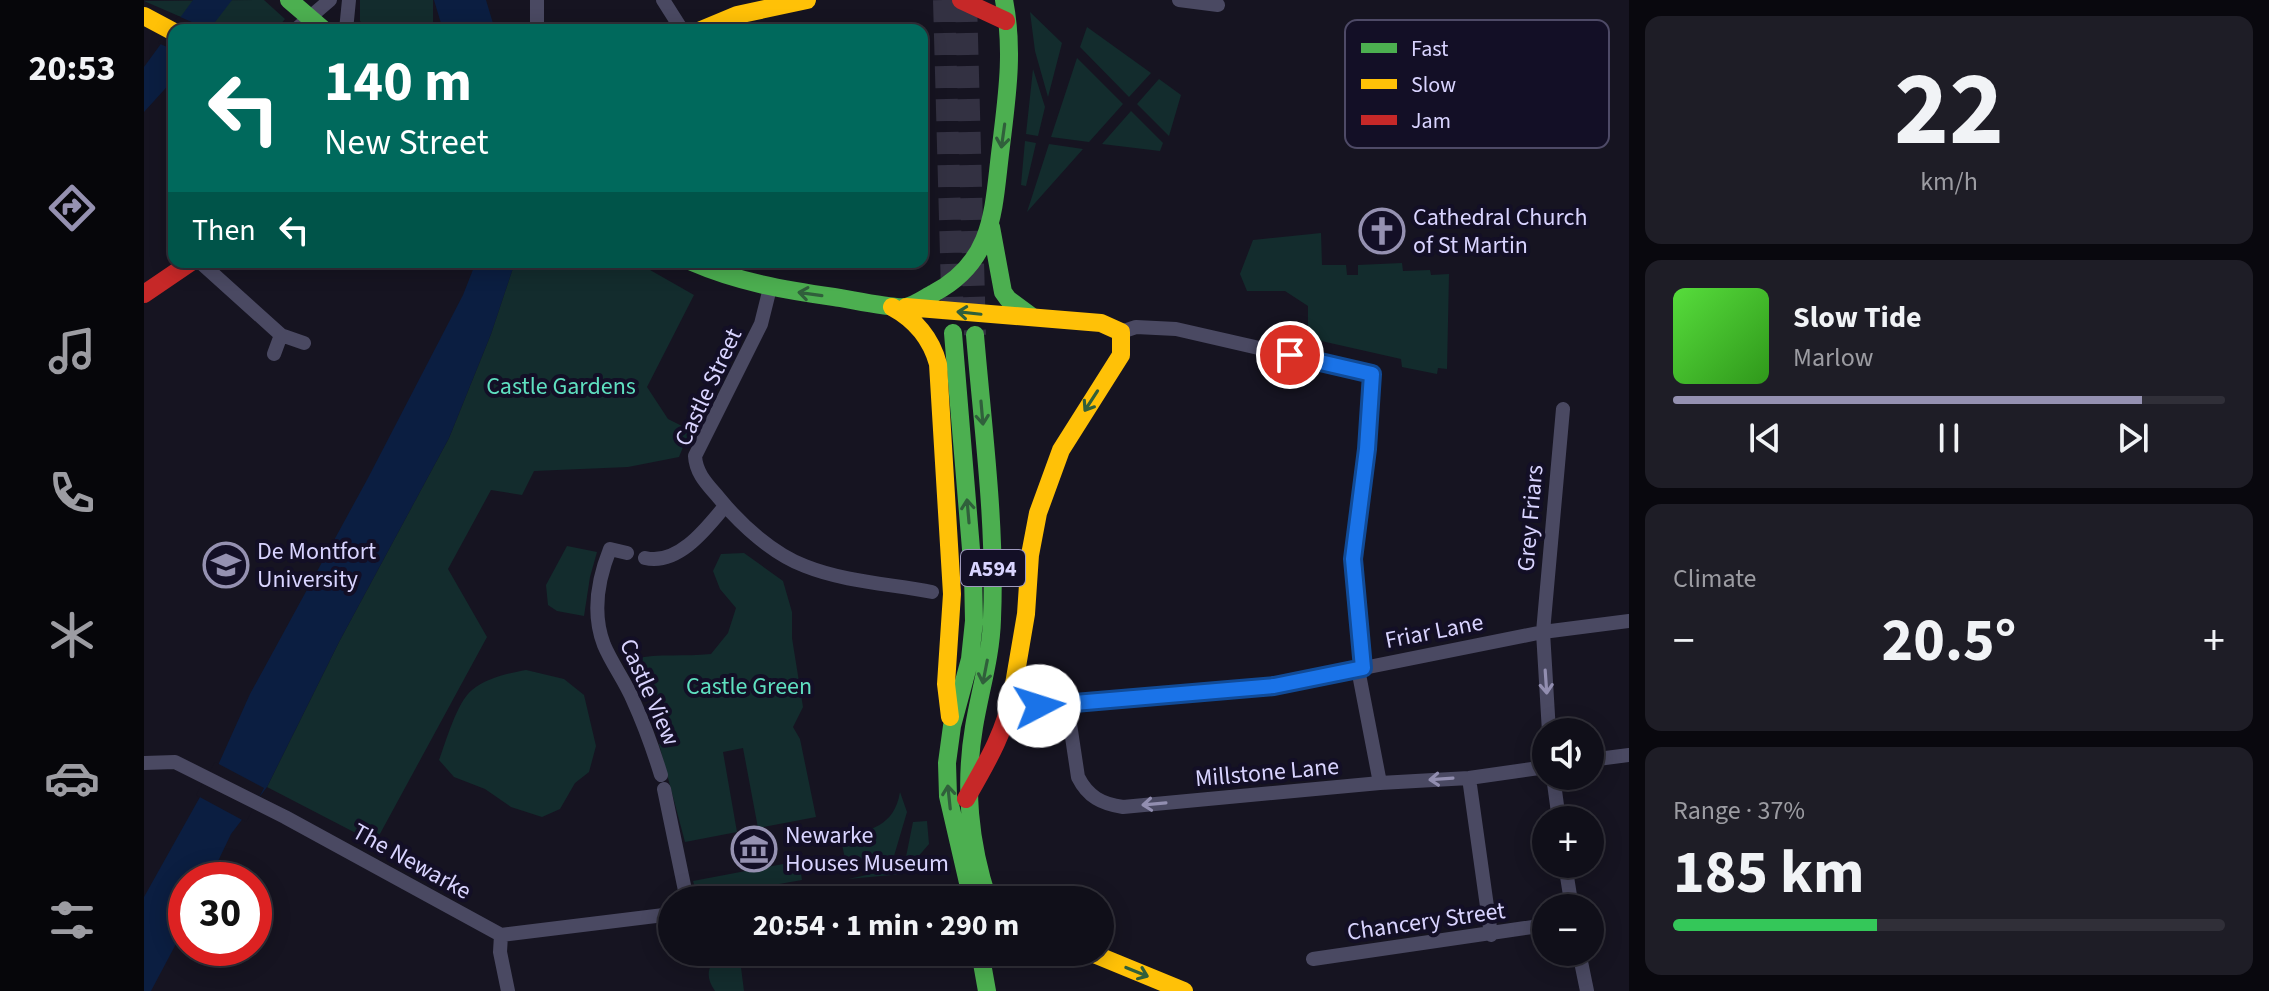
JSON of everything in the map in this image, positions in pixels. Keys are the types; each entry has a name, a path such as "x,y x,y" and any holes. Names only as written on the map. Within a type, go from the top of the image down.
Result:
{"main road":[{"path":"289,0 307,24"},
{"path":"715,24 737,15 807,0"},
{"path":"961,0 1006,21"},
{"path":"1004,0 1011,44 1009,91 991,227 1003,292 1031,316"},
{"path":"144,16 168,29"},
{"path":"896,306 946,286 960,275 991,227"},
{"path":"144,294 182,268"},
{"name":"A594","path":"706,268 770,288 896,306 1101,323 1121,332 1121,355 1061,450 1051,473 1038,513 1030,555 1026,614 1010,709 997,744 966,799"},
{"name":"A594","path":"896,306 930,339 938,364 952,594 946,684 952,726"},
{"name":"A594","path":"953,333 973,573 974,621 970,659 952,726 947,763 948,796 969,886"},
{"name":"A594","path":"975,335 993,584 992,624 974,727 966,799 974,862 983,886"},
{"path":"1114,962 1184,991"}],"street":[{"path":"311,24 330,0"},
{"path":"347,24 349,0"},
{"path":"537,0 537,24"},
{"path":"663,0 678,24"},
{"path":"1179,0 1213,3"},
{"path":"207,268 281,335 304,343"},
{"name":"Castle Street","path":"770,288 761,324 695,456 700,474 725,506 766,542 803,566 829,574 932,592"},
{"path":"1121,332 1136,327 1176,329 1372,374 1367,449 1353,559 1361,668 1380,783"},
{"path":"274,354 281,335"},
{"name":"Grey Friars","path":"1548,718 1543,632 1563,409"},
{"path":"645,558 659,559 697,540 725,506"},
{"name":"Castle View","path":"627,553 610,549 597,603 598,622 605,647 634,701 662,782 684,886"},
{"name":"Friar Lane","path":"1010,709 1274,686 1543,632 1629,621"},
{"name":"Millstone Lane","path":"1067,704 1078,777 1091,795 1109,805 1123,807 1380,783 1469,778 1532,769"},
{"path":"1604,758 1629,755"},
{"name":"The Newarke","path":"144,763 175,762 194,771 501,935"},
{"path":"1469,778 1491,935"},
{"path":"508,991 500,952 501,935 658,916"},
{"name":"Chancery Street","path":"1313,959 1532,928"},
{"path":"1582,966 1587,991"}],"green space":[{"path":"264,0 285,19 281,24 197,24 144,1"},
{"path":"360,0 433,0 433,24 363,24 360,21"},
{"path":"1030,12 1062,43 1048,97 1035,51"},
{"path":"1087,27 1151,73 1129,97 1080,47"},
{"path":"1077,58 1123,104 1089,142 1051,137"},
{"path":"1033,69 1045,107 1038,136 1026,134"},
{"path":"1159,79 1181,95 1169,136 1137,104"},
{"path":"1131,111 1163,143 1160,151 1102,144"},
{"path":"1025,141 1036,143 1026,186 1021,185"},
{"path":"1049,144 1083,149 1027,212"},
{"path":"1321,233 1322,265 1346,265 1347,275 1358,275 1358,265 1402,263 1403,271 1430,270 1431,275 1449,274 1447,369 1438,368 1437,374 1402,367 1401,359 1308,338 1308,306 1285,291 1247,291 1240,274 1253,240"},
{"name":"Castle Gardens","path":"513,268 647,268 694,295 647,387 668,419 690,430 679,457 628,467 534,471 522,495 491,490 448,569 487,637 375,843 267,787 339,642 449,438 491,334"},
{"path":"567,546 597,552 584,616 557,611 548,605 546,585"},
{"name":"Castle Green","path":"744,553 783,581 792,612 792,638 803,707 793,727 800,739 816,817 758,828 743,748 723,752 737,832 685,842 659,744 672,741 659,736 657,707 634,674 633,659 711,654 728,633 736,608 720,589 713,571 721,554"},
{"path":"526,670 564,679 584,695 596,746 589,772 575,783 560,809 542,817 511,807 485,789 454,777 439,760 457,712 472,690 491,679"},
{"path":"900,792 907,812 894,856 846,864 841,839 887,820"},
{"path":"927,821 929,844 903,874 848,879 904,867 913,822"},
{"path":"799,861 802,880 768,886 695,886 693,881"},
{"path":"711,966 741,966 744,991 715,991 709,980"}],"water":[{"path":"193,0 232,0 214,24 175,24"},
{"path":"434,0 486,0 493,24 441,24"},
{"path":"168,34 168,86 144,112 144,67"},
{"path":"474,268 513,268 491,334 449,438 339,642 267,787 231,834 218,862 168,862 168,959 151,991 144,991 144,897 219,763 250,694 463,295"}],"pier":[{"path":"178,16 196,24 172,24"},
{"path":"168,30 168,47 158,43"},
{"path":"215,762 264,788 246,822 196,795"}],"tunnel":[{"path":"944,0 953,328"},
{"path":"966,0 975,335"}],"traffic: fast":[{"path":"289,0 317,24"},
{"path":"708,268 762,284 900,307 917,303 954,280 970,265 980,248 993,211 1008,73 1009,37 1004,0"},
{"path":"991,227 1003,292 1031,316"},
{"path":"953,333 973,573 974,621 970,659 952,726 947,763 948,796 969,886"},
{"path":"975,335 988,477 993,583 991,633 969,771 970,814 976,857 984,886"},
{"path":"983,966 987,991"}],"traffic: slow":[{"path":"715,24 737,15 807,0"},
{"path":"144,16 168,29"},
{"path":"892,307 921,331 938,364 952,594 946,684 950,717"},
{"path":"906,307 1101,323 1121,332 1121,355 1061,450 1038,513 1013,690"},
{"path":"1114,962 1184,991"}],"traffic: jam":[{"path":"961,0 1006,21"},
{"path":"144,294 182,268"},
{"path":"966,799 1000,733 1013,690"}],"place":[{"name":"Cathedral Church of St Martin","path":"1382,231"},
{"name":"De Montfort University","path":"226,565"},
{"name":"Newarke Houses Museum","path":"754,849"}],"route":[{"path":"1039,706 1274,686 1363,668 1353,559 1367,449 1372,374 1290,355"}]}
